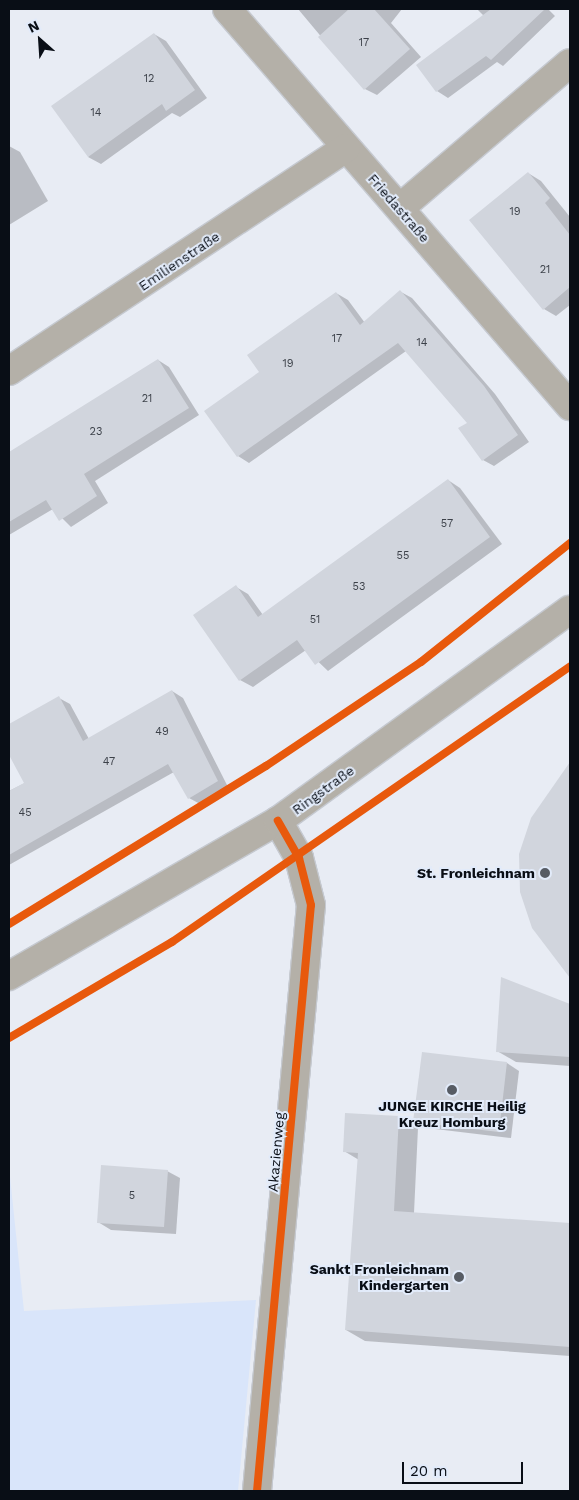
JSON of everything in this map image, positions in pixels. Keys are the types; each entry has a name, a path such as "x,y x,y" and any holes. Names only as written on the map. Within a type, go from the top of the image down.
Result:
{"street":[{"name":"Friedastraße","path":"227,9 570,406"},
{"path":"400,208 570,63"},
{"name":"Emilienstraße","path":"9,371 346,148"},
{"name":"Ringstraße","path":"9,976 278,821 570,610"},
{"name":"Akazienweg","path":"257,1491 311,906 299,858 278,821"}],"shaded area":[{"path":"9,1167 24,1311 256,1300 238,1491 9,1491"}],"building":[{"path":"349,9 374,9 410,49 364,90 318,37"},
{"path":"491,9 545,9 491,60 486,56 436,92 416,65"},
{"path":"154,33 195,90 166,111 162,104 88,157 51,106"},
{"path":"528,172 550,198 545,203 570,235 570,287 543,310 469,220"},
{"path":"400,290 484,386 518,435 482,461 458,428 467,423 398,343 237,457 204,411 259,372 247,355 336,292 360,325"},
{"path":"158,359 189,408 84,474 97,496 59,521 46,500 9,522 9,452"},
{"path":"448,479 490,537 315,665 297,640 239,681 193,615 236,585 258,617"},
{"path":"172,690 218,781 188,799 168,764 9,855 9,791 24,783 9,755 9,724 59,696 83,741"},
{"name":"St. Fronleichnam","path":"570,762 570,978 532,928 520,892 519,854 531,818"},
{"path":"501,977 570,1004 570,1057 496,1052"},
{"path":"422,1052 507,1062 499,1132 413,1122"},
{"name":"Sankt Fronleichnam Kindergarten","path":"345,1113 399,1116 394,1211 570,1223 570,1347 345,1330 358,1153 343,1152"},
{"path":"101,1165 168,1170 164,1227 97,1223"}],"cycle path":[{"path":"9,924 266,766 421,662 570,543"},
{"path":"9,1038 172,942 570,666"},
{"path":"257,1491 311,905 299,858 278,821"}],"place":[{"name":"St. Fronleichnam","path":"545,873"},
{"name":"JUNGE KIRCHE Heilig Kreuz Homburg","path":"452,1090"},
{"name":"Sankt Fronleichnam Kindergarten","path":"459,1277"}]}
